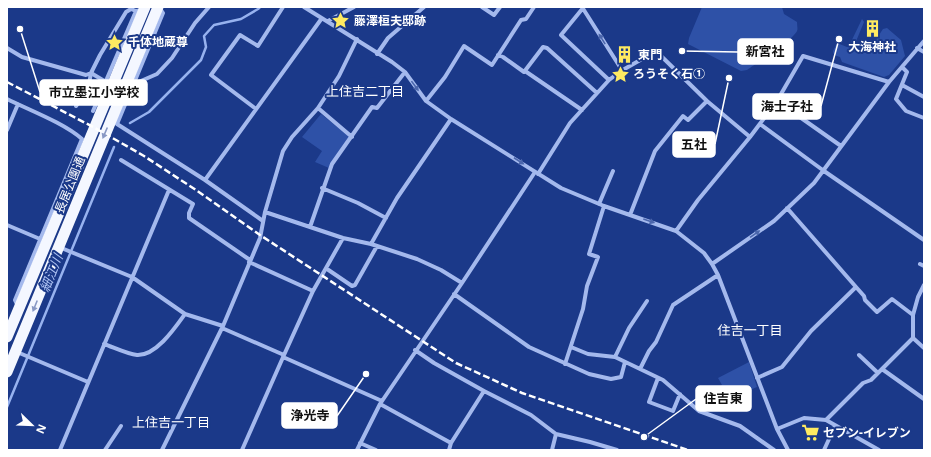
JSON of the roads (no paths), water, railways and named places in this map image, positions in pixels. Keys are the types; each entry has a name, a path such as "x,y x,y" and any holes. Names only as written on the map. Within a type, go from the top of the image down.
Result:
{"highway":[{"name":"長居公園通","path":"7,372 20,353 158,7"},
{"name":"長居公園通","path":"7,337 142,9"}],"street":[{"path":"158,7 163,13 117,124 205,180 263,221"},
{"path":"134,84 157,74 172,58 195,23 209,7"},
{"path":"256,109 211,75 240,35 258,46 283,7"},
{"path":"304,7 392,62 405,72 426,101 451,119 561,188 604,206 676,231 704,253 718,275 777,429 788,450"},
{"path":"328,21 354,7"},
{"path":"378,54 388,38 424,7"},
{"path":"482,7 494,15 500,7"},
{"path":"426,101 445,77 464,46 492,65 521,20 526,19 534,7"},
{"path":"609,80 561,34 583,8 621,71"},
{"path":"76,106 88,89 92,73 100,55 126,12 131,9 142,9 93,111"},
{"path":"205,180 322,18"},
{"path":"162,450 223,327 260,238 265,212 283,151 292,136 318,108 339,76 357,39"},
{"path":"712,264 774,221 814,183 889,82 924,41"},
{"path":"525,71 543,47 547,48 597,93"},
{"path":"7,48 22,57 86,75 92,73"},
{"path":"917,48 924,52"},
{"path":"357,450 381,402 570,122 609,80 621,71 656,51 707,101 750,137"},
{"path":"498,55 524,72 525,71 582,110"},
{"path":"676,231 698,200 778,101 803,56 889,82"},
{"path":"902,67 907,72 896,99 906,111 924,118"},
{"path":"310,227 322,188 332,164 372,106 377,108 405,72"},
{"path":"92,73 106,82"},
{"path":"902,85 924,97"},
{"path":"7,99 59,124 77,135 82,140 15,300 19,308"},
{"path":"630,215 655,151 683,116 688,120 707,101"},
{"path":"778,101 841,146"},
{"path":"7,130 18,104"},
{"path":"318,108 352,137"},
{"path":"372,244 397,198 451,119"},
{"path":"760,124 824,171 924,240"},
{"path":"121,160 193,204 188,218 250,261 313,291"},
{"path":"599,204 613,171"},
{"path":"322,188 358,203 386,218"},
{"path":"60,450 169,190"},
{"path":"565,364 583,310 587,286 598,257 589,254 604,206"},
{"path":"787,208 864,296 865,300 877,312 892,299 913,315"},
{"path":"265,212 343,238 372,244 417,259 441,270 462,283"},
{"path":"7,225 40,239"},
{"path":"242,450 313,291 343,238"},
{"path":"327,268 352,286 355,285 377,246"},
{"path":"63,248 132,277 185,314 223,327 381,402 451,443"},
{"path":"640,369 649,351 656,342 673,305 718,275"},
{"path":"924,285 918,297 913,315 914,338 924,348"},
{"path":"757,378 782,367 811,331 856,287"},
{"path":"454,294 529,346 589,374 611,379 621,377 625,362"},
{"path":"614,357 629,328 647,301"},
{"path":"104,344 137,355 151,352 168,336 185,314"},
{"path":"826,420 863,384 871,380 914,338"},
{"path":"571,347 588,354 614,357 663,380 699,411 740,426 774,450"},
{"path":"415,350 434,364 530,415 556,434 617,450"},
{"path":"20,353 88,382"},
{"path":"859,355 878,373"},
{"path":"882,369 924,399"},
{"path":"658,378 649,402 673,411 680,394"},
{"path":"449,450 451,443 484,391"},
{"path":"777,429 804,418 826,420 879,450"},
{"path":"105,450 121,426"},
{"path":"824,450 835,426"},
{"path":"552,450 556,434"},
{"path":"360,443 376,450"}],"waterway":[{"name":"細江川","path":"130,123 149,112 201,60 206,47 204,36 214,25 241,19 260,7"},
{"name":"細江川","path":"7,407 114,147"}],"railway":[{"path":"7,82 95,128 144,156 260,235 456,363 522,393 688,450"}],"place":[{"name":"藤澤桓夫邸跡","path":"341,21"},
{"name":"大海神社","path":"872,28"},
{"name":"市立墨江小学校","path":"20,29"},
{"name":"海士子社","path":"839,39"},
{"name":"千体地蔵尊","path":"115,42"},
{"name":"新宮社","path":"682,51"},
{"name":"東門","path":"625,55"},
{"name":"ろうそく石①","path":"620,74"},
{"name":"五社","path":"729,78"},
{"name":"浄光寺","path":"366,374"},
{"name":"セブン-イレブン","path":"810,433"},
{"name":"住吉東","path":"644,437"}],"district":[{"name":"上住吉二丁目","path":"365,91"},
{"name":"住吉一丁目","path":"750,330"},
{"name":"上住吉一丁目","path":"171,422"}]}
